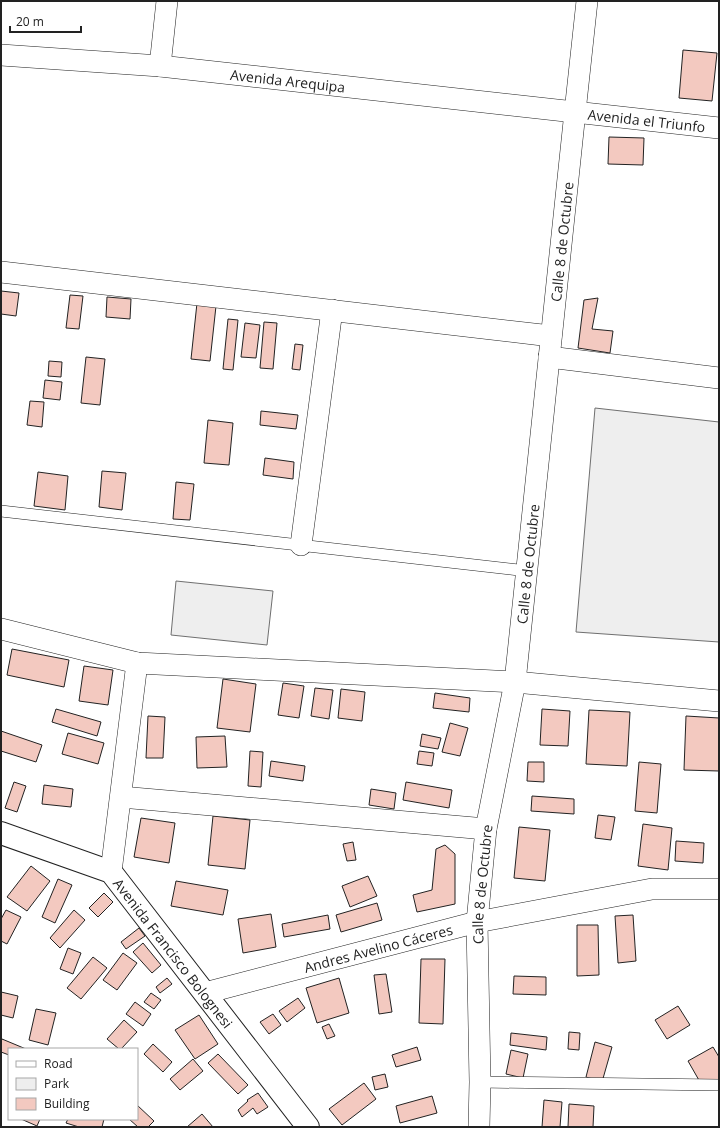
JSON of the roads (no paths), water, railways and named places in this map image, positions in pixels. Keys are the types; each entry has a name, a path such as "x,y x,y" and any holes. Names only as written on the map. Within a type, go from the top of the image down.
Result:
{"street":[{"path":"160,66 167,1"},
{"name":"Calle 8 de Octubre","path":"479,1127 480,1082 477,922 486,829 515,682 574,112 587,1"},
{"name":"Avenida Arequipa","path":"1,55 160,66 574,112"},
{"name":"Avenida el Triunfo","path":"574,112 719,128"},
{"path":"1,272 551,336"},
{"path":"301,545 332,310"},
{"path":"549,356 719,378"},
{"path":"1,629 137,663 515,682 719,701"},
{"path":"111,872 137,663"},
{"path":"120,797 486,829"},
{"name":"Avenida Francisco Bolognesi","path":"1,833 111,872 308,1127"},
{"name":"Andres Avelino Cáceres","path":"205,993 477,922 652,889 719,889"}],"lane":[{"path":"1,511 527,571"},
{"path":"480,1082 719,1085"}]}
